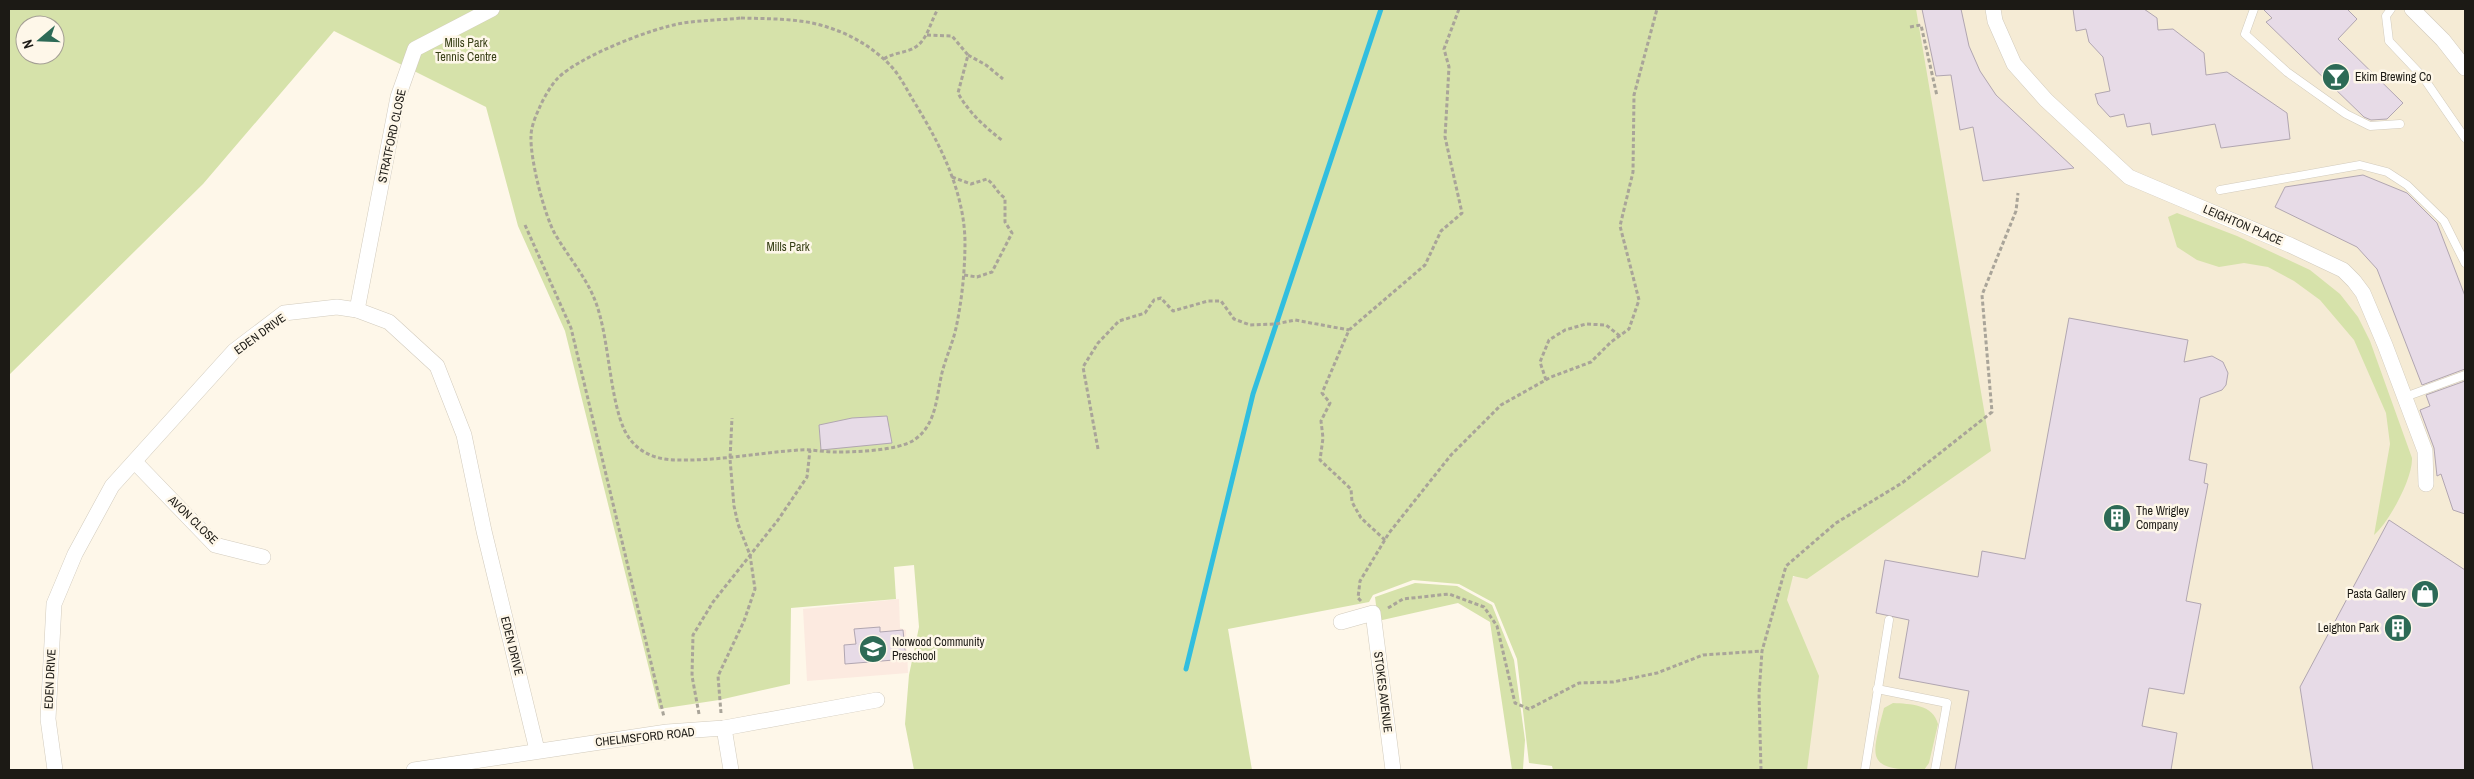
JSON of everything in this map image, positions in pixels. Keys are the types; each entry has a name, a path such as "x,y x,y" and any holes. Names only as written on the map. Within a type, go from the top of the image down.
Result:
{"street":[{"name":"STRATFORD CLOSE","path":"357,310 398,97 415,49 492,9"},
{"name":"LEIGHTON PLACE","path":"1993,9 1995,21 2014,64 2046,100 2129,177 2290,245 2343,270 2354,281 2363,293 2425,451 2426,484"},
{"path":"2412,9 2443,40 2465,68"},
{"name":"EDEN DRIVE","path":"55,770 48,719 54,604 75,554 112,486 234,351 284,313 337,307 357,310 389,322 437,366 464,436 484,530 537,750"},
{"name":"AVON CLOSE","path":"135,462 215,546 263,557"},
{"path":"1341,622 1380,611"},
{"name":"STOKES AVENUE","path":"1380,611 1394,770"},
{"name":"CHELMSFORD ROAD","path":"414,770 537,750 667,732 724,728 877,700"},
{"path":"724,728 731,770"}],"lane":[{"path":"2254,9 2245,34 2287,72 2346,114 2370,126 2400,124"},
{"path":"2391,9 2386,16 2388,41 2423,77 2465,138"},
{"path":"2220,190 2360,165 2387,172 2407,185 2444,221 2465,263"},
{"path":"2405,398 2465,375"},
{"path":"1865,770 1889,620"},
{"path":"1878,689 1947,703 1934,770"}],"path":[{"path":"884,60 915,48 927,35 930,21 938,9"},
{"path":"1385,540 1361,518 1352,502 1351,489 1320,460 1323,438 1320,421 1330,403 1322,393 1349,330 1425,265 1440,231 1462,213 1446,137 1449,67 1444,49 1459,9"},
{"path":"1657,9 1634,96 1633,172 1620,226 1639,300 1629,329 1591,362 1546,380 1501,405 1451,454 1385,540 1360,581 1358,598 1380,611 1403,599 1449,594 1484,607 1497,626 1515,703 1529,709 1579,683 1613,682 1657,673 1704,654 1762,651"},
{"path":"741,18 798,21 826,26 850,36 892,67 942,149 952,177 963,218 964,276 956,329 942,372 934,414 928,427 918,438 895,447 835,452 810,450 752,454 730,459 654,459 635,445 624,430 618,409 601,317 592,290 553,232 531,154 531,132 539,108 558,78 583,61 661,28 683,23 741,18"},
{"path":"1910,27 1921,26 1937,96"},
{"path":"927,35 952,36 968,55 986,65 1002,79"},
{"path":"968,55 958,93 964,104 983,126 1003,141"},
{"path":"952,177 971,184 987,179 993,184 998,194 1005,198 1005,222 1012,233 992,272 977,277 964,276"},
{"path":"1761,770 1759,694 1762,651 1786,566 1836,523 1902,484 1992,412 1982,295 2016,211 2018,194"},
{"path":"525,225 571,328 667,732"},
{"path":"1098,449 1083,367 1098,343 1119,321 1145,313 1154,300 1161,298 1173,311 1208,301 1221,301 1234,319 1250,325 1276,324 1296,320 1349,330"},
{"path":"1546,380 1540,362 1549,340 1565,330 1586,324 1606,325 1620,336"},
{"path":"724,728 719,700 718,676 744,621 756,588 750,555 738,524 734,506 730,459 732,418"},
{"path":"700,718 692,676 693,635 713,602 778,520 807,477 810,450"}],"shaded area":[{"path":"1909,9 2465,9 2465,770 1772,770 1739,595 1799,575"},
{"path":"899,599 900,628 906,630 908,673 807,681 803,609"}],"green space":[{"path":"9,9 1916,9 1991,451 1807,579 1793,576 1787,600 1819,676 1807,770 1553,770 1552,766 1529,763 1517,659 1494,603 1459,584 1413,580 1373,595 1369,602 1228,629 1252,770 914,770 905,724 909,675 919,627 914,565 894,567 896,599 791,608 790,684 719,700 659,709 565,331 518,226 486,107 334,31 203,184 9,375"},
{"path":"2177,213 2237,236 2310,270 2340,294 2358,317 2370,341 2412,458 2409,477 2399,499 2380,529 2374,535 2390,444 2386,413 2354,340 2320,300 2294,281 2268,267 2244,263 2219,267 2197,260 2177,247 2168,217"},
{"path":"1415,583 1457,586 1492,605 1514,660 1525,740 1523,769 1550,770 1512,770 1490,622 1458,603 1378,621 1375,597"},
{"path":"1893,703 1920,706 1931,712 1935,717 1938,724 1929,763 1924,770 1891,767 1882,764 1877,758 1875,750 1876,739 1884,708"}],"building":[{"path":"1922,9 1961,9 1969,46 1980,71 1996,95 2074,168 1983,181 1973,127 1960,130 1951,75 1936,76"},
{"path":"2073,9 2144,9 2157,18 2158,30 2173,29 2204,53 2206,75 2227,72 2287,113 2290,139 2221,148 2215,124 2152,135 2150,123 2127,127 2124,114 2110,117 2098,104 2095,94 2110,91 2103,57 2089,42 2086,29 2076,31"},
{"path":"2263,9 2347,9 2357,19 2338,39 2403,103 2387,119 2371,120 2364,117 2266,22 2272,18"},
{"path":"2363,175 2407,193 2437,223 2465,296 2465,369 2422,385 2377,269 2357,247 2275,207 2285,187"},
{"name":"The Wrigley Company","path":"2069,318 2188,340 2184,362 2212,356 2223,362 2228,373 2226,385 2222,390 2200,398 2189,460 2207,464 2204,483 2208,484 2186,601 2201,604 2184,694 2149,688 2142,726 2177,733 2171,770 1955,770 1969,691 1899,678 1909,620 1876,613 1885,560 1978,577 1982,551 2025,559"},
{"path":"2465,381 2465,514 2453,510 2441,474 2437,476 2434,448 2420,410 2430,406 2426,395"},
{"path":"887,416 892,443 821,450 819,425 852,418"},
{"name":"Leighton Park","path":"2389,520 2465,570 2465,770 2313,770 2300,687"},
{"path":"880,627 880,632 903,630 906,659 845,664 844,645 856,644 854,629"}],"waterway":[{"path":"1186,669 1253,394 1381,9"}],"place":[{"name":"Ekim Brewing Co","path":"2336,77"},
{"name":"The Wrigley Company","path":"2117,518"},
{"name":"Pasta Gallery","path":"2425,594"},
{"name":"Leighton Park","path":"2398,628"},
{"name":"Norwood Community Preschool","path":"873,649"}],"park label":[{"name":"Mills Park Tennis Centre","path":"466,50"},
{"name":"Mills Park","path":"788,247"}]}
